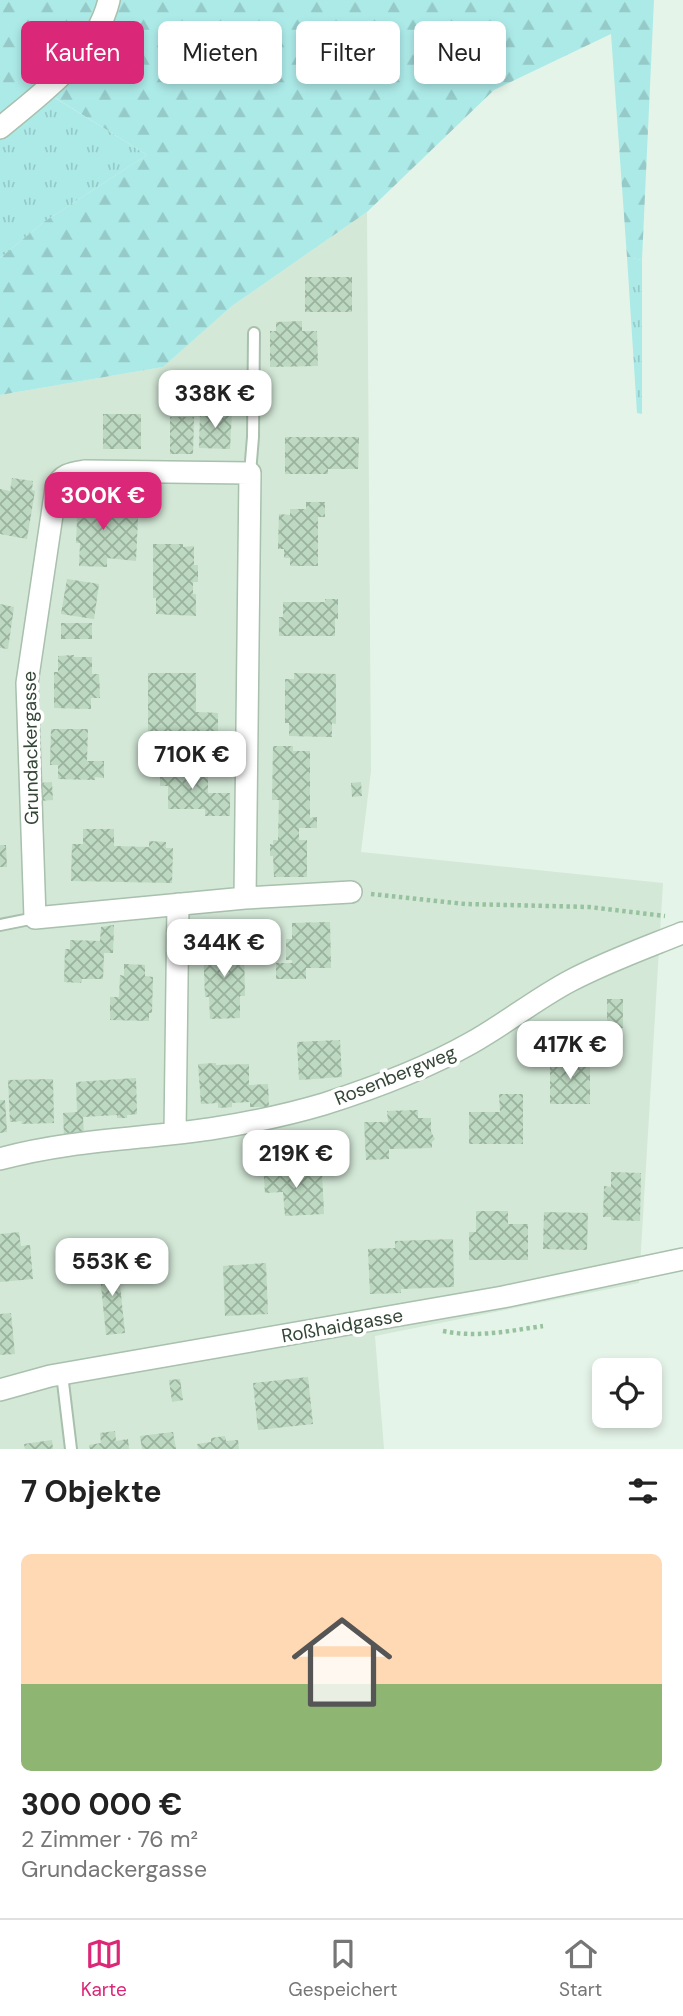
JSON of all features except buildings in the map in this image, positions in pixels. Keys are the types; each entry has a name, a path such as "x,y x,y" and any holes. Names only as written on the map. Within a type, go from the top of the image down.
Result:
{"street":[{"path":"0,128 48,88 80,55 105,17 109,0"},
{"name":"Grundackergasse","path":"35,918 27,683 58,484 66,475 85,471 250,473"},
{"path":"244,898 250,473"},
{"path":"35,918 244,898 351,892"},
{"path":"175,1133 178,904"},
{"name":"Rosenbergweg","path":"0,1159 64,1145 244,1123 332,1101 429,1064 470,1044 569,981 682,933"},
{"name":"Roßhaidgasse","path":"0,1390 62,1374 514,1295 683,1259"}],"lane":[{"path":"250,473 254,333"},
{"path":"0,925 35,918"},
{"path":"62,1374 71,1449"}],"path":[{"path":"351,892 465,904 589,907 667,916 682,933"},
{"path":"434,1329 461,1335 486,1335 542,1326"}],"shaded area":[{"path":"367,212 371,771 361,852 663,883 639,1283 375,1336 384,1449 0,1449 0,395 163,367 232,306"}],"green space":[{"path":"0,0 654,0 642,260 627,257 611,34 494,90 367,212 232,306 163,367 0,395 0,258 45,221 147,155 38,87 0,117"},
{"path":"52,96 147,155 45,221 0,258 0,137"},
{"path":"627,257 642,260 642,414 637,413"}]}
